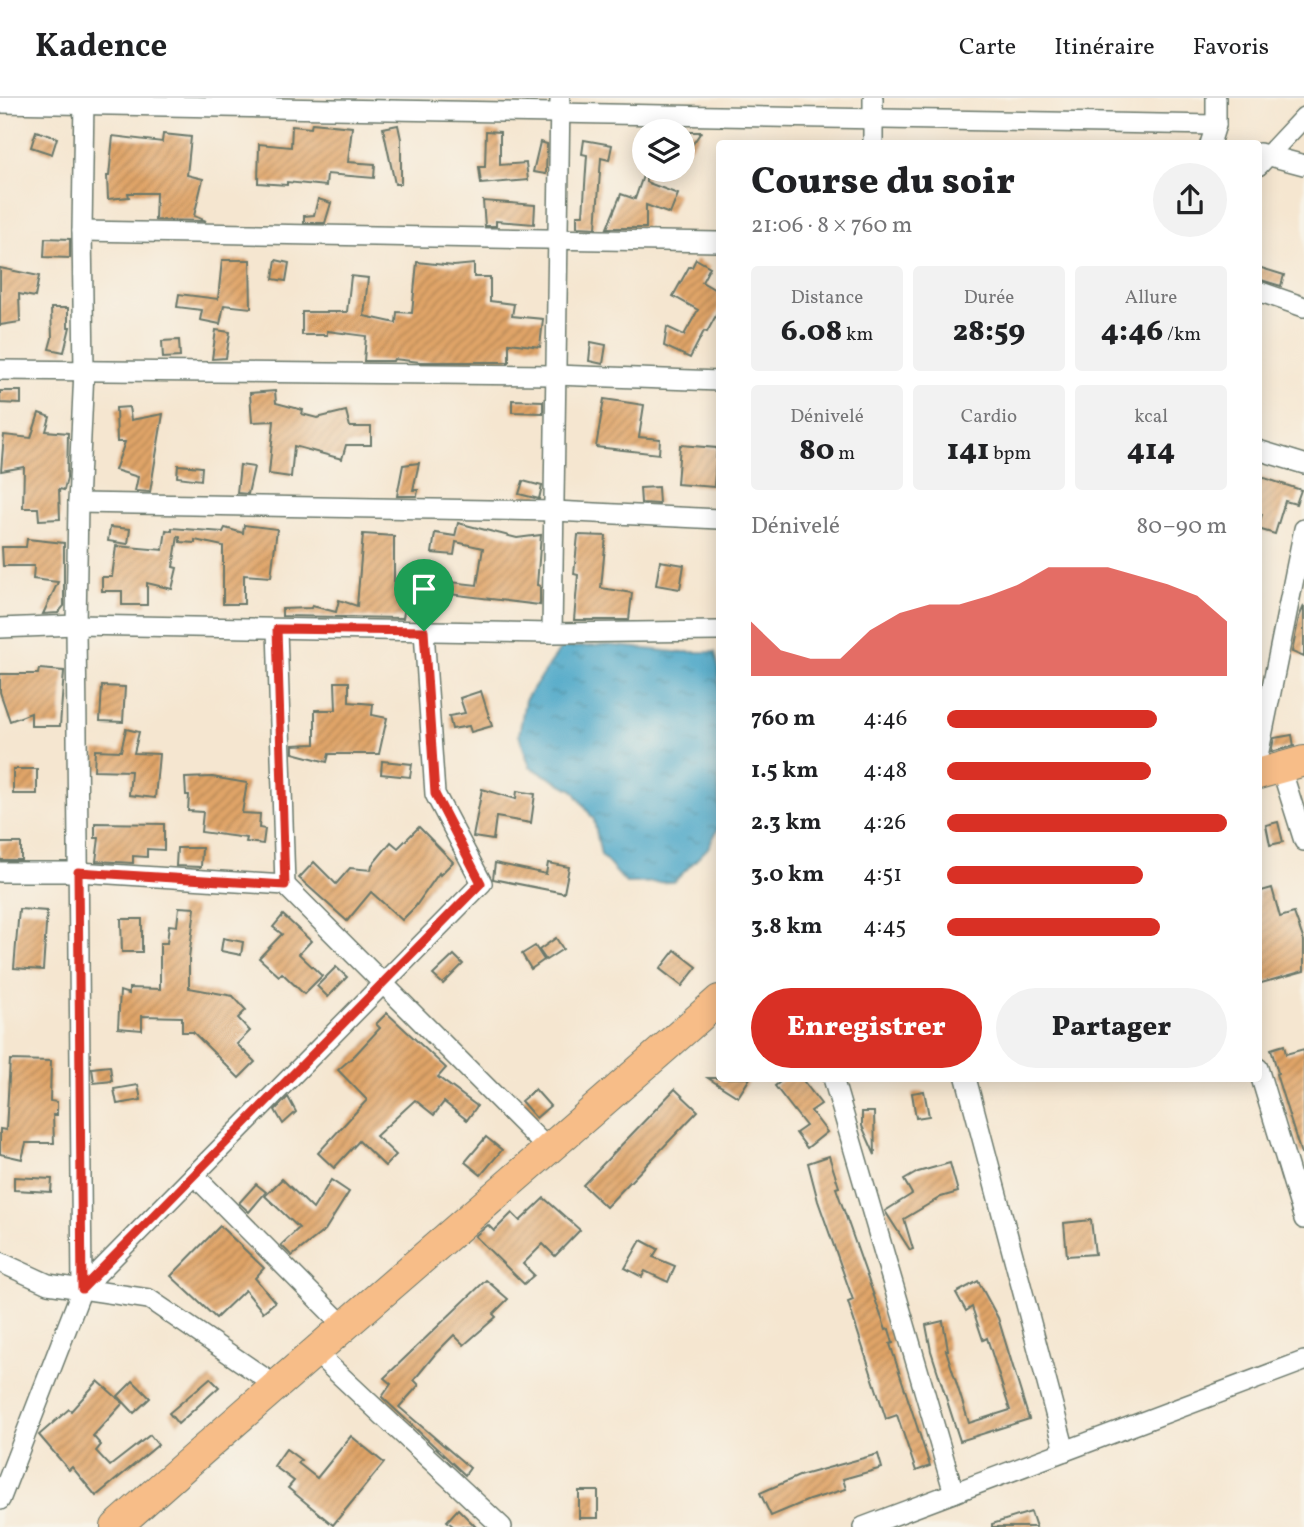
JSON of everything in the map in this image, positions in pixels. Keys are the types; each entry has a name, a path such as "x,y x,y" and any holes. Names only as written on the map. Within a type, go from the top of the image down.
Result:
{"highway":[{"path":"116,1527 275,1385 716,1003"}],"street":[{"path":"873,98 873,140"},
{"path":"0,103 84,101 560,106 873,119 1216,138 1216,98"},
{"path":"0,1500 82,1289 76,625 84,370 84,101"},
{"path":"552,633 560,106"},
{"path":"1262,158 1304,117"},
{"path":"1262,158 1304,165"},
{"path":"82,231 716,242"},
{"path":"1262,292 1304,307"},
{"path":"0,370 555,375 716,381"},
{"path":"1262,451 1304,464"},
{"path":"78,503 554,511 716,519"},
{"path":"1304,529 1275,765 1304,841"},
{"path":"0,628 76,625 552,633 716,631"},
{"path":"277,629 285,885"},
{"path":"82,1289 481,883 435,794 424,631"},
{"path":"0,872 78,872 285,885 549,1150"},
{"path":"1262,1081 1304,1219"},
{"path":"834,1082 954,1493"},
{"path":"967,1082 1065,1451"},
{"path":"194,1175 344,1326"},
{"path":"0,1262 48,1284 149,1299 275,1385"},
{"path":"314,1351 502,1527"},
{"path":"863,1527 1304,1361"}],"water":[{"path":"608,645 675,652 715,652 716,833 708,848 674,882 626,883 601,855 594,820 573,790 530,767 519,735 525,700 561,648"}],"building":[{"path":"312,123 352,127 348,162 375,164 374,178 327,174 326,186 287,182 287,185 258,183 259,144 291,147 292,126 311,128"},
{"path":"398,125 401,139 401,184 395,184 383,128"},
{"path":"36,131 57,138 52,154 31,147"},
{"path":"486,131 500,132 500,165 526,163 528,180 481,184 479,167 485,167"},
{"path":"163,134 191,137 187,175 203,179 194,216 206,221 155,220 156,193 128,193 129,197 108,199 107,176 113,136 162,142"},
{"path":"584,140 612,145 609,160 601,158 596,228 577,227 577,215 583,215 587,155 582,154"},
{"path":"540,142 547,144 546,174 533,172"},
{"path":"641,182 678,194 670,214 646,205 646,228 607,228 621,194 635,199"},
{"path":"318,199 331,203 325,223 304,223 304,216 314,215"},
{"path":"483,201 535,205 534,224 496,221 496,226 485,226"},
{"path":"45,238 70,239 70,258 44,257"},
{"path":"696,259 710,267 702,282 716,290 716,316 707,332 704,331 690,358 664,346 667,327 684,335 698,310 673,296 689,267 692,267"},
{"path":"222,260 250,260 251,308 224,305 220,324 200,320 202,310 177,307 179,294 218,299"},
{"path":"276,260 289,263 286,281 273,279"},
{"path":"417,262 454,266 474,264 474,277 490,277 490,301 514,304 512,316 543,319 540,347 509,343 509,362 420,362 394,359 364,361 366,336 327,331 327,335 302,335 302,312 347,312 351,276 368,278 364,316 396,323 397,312 412,313"},
{"path":"0,268 39,276 35,297 19,294 20,322 0,325"},
{"path":"1262,268 1284,275 1281,286 1262,280"},
{"path":"51,308 68,308 70,327 64,352 49,349 52,338"},
{"path":"216,330 230,332 226,358 212,359"},
{"path":"179,340 180,357 163,358 162,341"},
{"path":"591,342 606,345 603,364 589,361"},
{"path":"0,391 21,391 21,404 0,403"},
{"path":"275,391 276,403 303,410 302,414 317,418 346,411 350,427 371,427 371,445 346,445 342,459 294,446 291,477 269,474 274,421 252,422 250,393"},
{"path":"604,399 644,405 639,437 660,439 659,454 596,447"},
{"path":"512,400 543,401 543,413 512,412"},
{"path":"129,407 131,420 163,414 150,492 135,491 138,477 115,470 125,442 117,442 116,408"},
{"path":"39,413 50,417 46,431 68,433 67,478 64,490 59,489 60,519 39,520 38,508 23,508 24,467 1,471 4,435 31,438"},
{"path":"680,445 716,448 714,487 677,484"},
{"path":"419,463 413,490 418,490 417,496 397,496 403,465"},
{"path":"178,465 202,467 201,480 177,477"},
{"path":"240,465 254,467 248,494 237,493"},
{"path":"1262,477 1301,490 1296,504 1285,501 1275,534 1262,530"},
{"path":"523,481 542,486 539,499 519,494"},
{"path":"658,487 659,504 641,503 640,488"},
{"path":"458,523 517,538 541,535 537,585 540,586 540,605 449,594 451,582 477,585 483,548 456,542 454,555 432,553 435,533 455,536"},
{"path":"244,525 277,529 271,577 244,575 244,604 223,604 223,546 195,540 195,543 180,542 178,536 173,567 177,568 172,589 147,583 147,605 122,605 122,591 102,591 102,577 112,577 116,546 163,550 166,530 172,531 172,528 223,532 225,528 243,533"},
{"path":"110,527 130,529 128,544 108,541"},
{"path":"363,534 394,536 394,583 408,589 403,618 282,616 282,609 312,606 336,612 339,600 357,606"},
{"path":"578,535 606,536 601,588 632,593 629,620 574,620 578,575 574,574"},
{"path":"27,539 64,543 64,606 58,613 43,614 58,582 33,579 34,566 3,566 2,547 26,547"},
{"path":"660,561 684,565 680,589 656,585"},
{"path":"1304,606 1304,657 1292,652"},
{"path":"39,669 64,671 60,726 31,726 31,713 10,721 0,692 0,674 38,674"},
{"path":"335,682 349,682 349,702 373,704 372,715 387,718 379,754 329,754 327,762 293,753 293,745 315,744 315,710 336,710"},
{"path":"102,686 125,687 123,722 100,721"},
{"path":"481,691 492,726 471,732 469,726 452,729 449,716 465,713 460,698"},
{"path":"126,729 139,732 134,753 159,754 155,798 129,795 131,771 94,770 95,750 121,751"},
{"path":"1292,735 1294,746 1271,752 1274,738"},
{"path":"382,761 412,764 410,777 381,774"},
{"path":"13,769 37,769 37,794 13,794"},
{"path":"212,777 247,783 242,813 260,814 259,828 265,829 263,844 246,842 247,838 201,832 203,812 188,811 189,795 186,795 185,778"},
{"path":"482,789 516,799 517,791 535,794 531,823 496,817 493,840 473,837"},
{"path":"1278,822 1283,842 1270,845 1266,825"},
{"path":"95,823 164,824 164,850 147,849 147,857 133,856 133,863 96,861 99,838 95,838"},
{"path":"419,827 453,862 440,875 439,873 415,907 402,920 371,892 347,921 299,878 314,862 336,884 350,868 371,870 391,842 398,848"},
{"path":"0,843 21,843 21,860 0,860"},
{"path":"177,848 202,848 201,867 176,866"},
{"path":"495,863 546,874 548,863 569,867 564,893 493,879"},
{"path":"1272,888 1280,917 1294,913 1304,941 1304,971 1262,983 1262,891"},
{"path":"179,907 195,908 189,958 189,988 233,996 246,1010 238,1018 250,1031 237,1044 255,1062 239,1078 193,1032 182,1032 182,1017 142,1016 142,1030 118,1028 120,991 129,994 129,988 160,989 160,943 167,943 169,925 177,926"},
{"path":"19,909 47,911 43,970 14,968"},
{"path":"283,915 311,941 299,954 322,976 304,994 282,973 279,976 259,958 282,934 273,927"},
{"path":"121,919 142,919 142,952 122,952"},
{"path":"223,938 243,942 241,955 221,951"},
{"path":"556,938 563,949 546,960 539,950"},
{"path":"535,946 544,960 531,969 522,954"},
{"path":"675,950 697,967 682,986 660,969"},
{"path":"454,955 463,964 443,984 433,975"},
{"path":"336,967 347,977 328,997 317,986"},
{"path":"387,1013 446,1068 438,1077 477,1106 467,1120 444,1102 434,1115 415,1100 376,1136 396,1155 385,1166 359,1141 334,1168 318,1153 367,1100 338,1070 380,1028 376,1024"},
{"path":"1284,1045 1286,1054 1304,1049 1304,1153 1301,1154 1271,1049"},
{"path":"10,1060 51,1061 50,1101 57,1102 57,1115 53,1115 54,1143 26,1143 22,1159 0,1154 0,1129 6,1130"},
{"path":"110,1066 112,1081 94,1083 92,1068"},
{"path":"708,1078 716,1078 716,1082 747,1082 738,1097"},
{"path":"780,1082 804,1082 821,1104 811,1111 827,1132 807,1148 796,1133 806,1126 775,1086"},
{"path":"138,1085 141,1100 117,1104 114,1089"},
{"path":"535,1089 550,1106 536,1118 521,1101"},
{"path":"675,1089 698,1111 606,1207 583,1185"},
{"path":"924,1091 929,1116 916,1118 912,1093"},
{"path":"288,1097 296,1112 283,1124 275,1110"},
{"path":"862,1112 874,1112 875,1155 862,1126"},
{"path":"486,1137 502,1150 481,1175 465,1162"},
{"path":"829,1156 839,1187 836,1188 886,1330 889,1329 893,1343 890,1344 930,1466 916,1471 897,1415 886,1419 848,1302 853,1300 818,1201 808,1163"},
{"path":"950,1163 958,1192 941,1197 904,1219 913,1249 910,1250 885,1211 912,1194 904,1180 918,1172"},
{"path":"14,1177 52,1179 51,1192 14,1190"},
{"path":"282,1179 313,1209 331,1180 349,1192 325,1230 292,1256 281,1245 299,1228 265,1196"},
{"path":"256,1184 266,1192 249,1212 239,1203"},
{"path":"544,1198 580,1230 555,1256 543,1244 523,1264 534,1275 524,1284 475,1236 488,1225 494,1231 512,1213 520,1221"},
{"path":"1091,1220 1095,1254 1067,1256 1064,1223"},
{"path":"220,1226 264,1268 255,1278 275,1302 263,1312 245,1290 216,1318 171,1276"},
{"path":"641,1240 658,1249 653,1257 675,1266 668,1282 645,1271 642,1277 625,1268"},
{"path":"486,1280 508,1299 493,1314 496,1317 464,1345 454,1335 414,1380 419,1385 399,1407 470,1468 465,1475 382,1397 391,1384 384,1378"},
{"path":"978,1281 998,1318 1029,1419 960,1441 931,1351 926,1325 943,1321 946,1350 969,1423 1010,1410 987,1338 983,1340 972,1307 966,1311 956,1293"},
{"path":"210,1378 219,1387 178,1424 169,1413"},
{"path":"98,1381 123,1403 93,1436 101,1445 96,1451 110,1466 150,1435 158,1445 96,1496 72,1467 69,1470 39,1435 69,1409 71,1411"},
{"path":"133,1381 150,1398 134,1413 118,1396"},
{"path":"351,1436 384,1463 333,1525 288,1488 294,1481 274,1466 286,1449 301,1460 298,1463 317,1478"},
{"path":"878,1454 882,1468 843,1479 846,1489 809,1500 771,1516 760,1493 799,1476"},
{"path":"579,1491 598,1491 598,1518 579,1518"},
{"path":"458,1509 476,1527 454,1527 447,1521"},
{"path":"1031,1512 1036,1527 992,1527 992,1524"}],"route":[{"path":"277,629 424,631 435,794 481,883 82,1289 78,872 285,885 277,629"}]}
